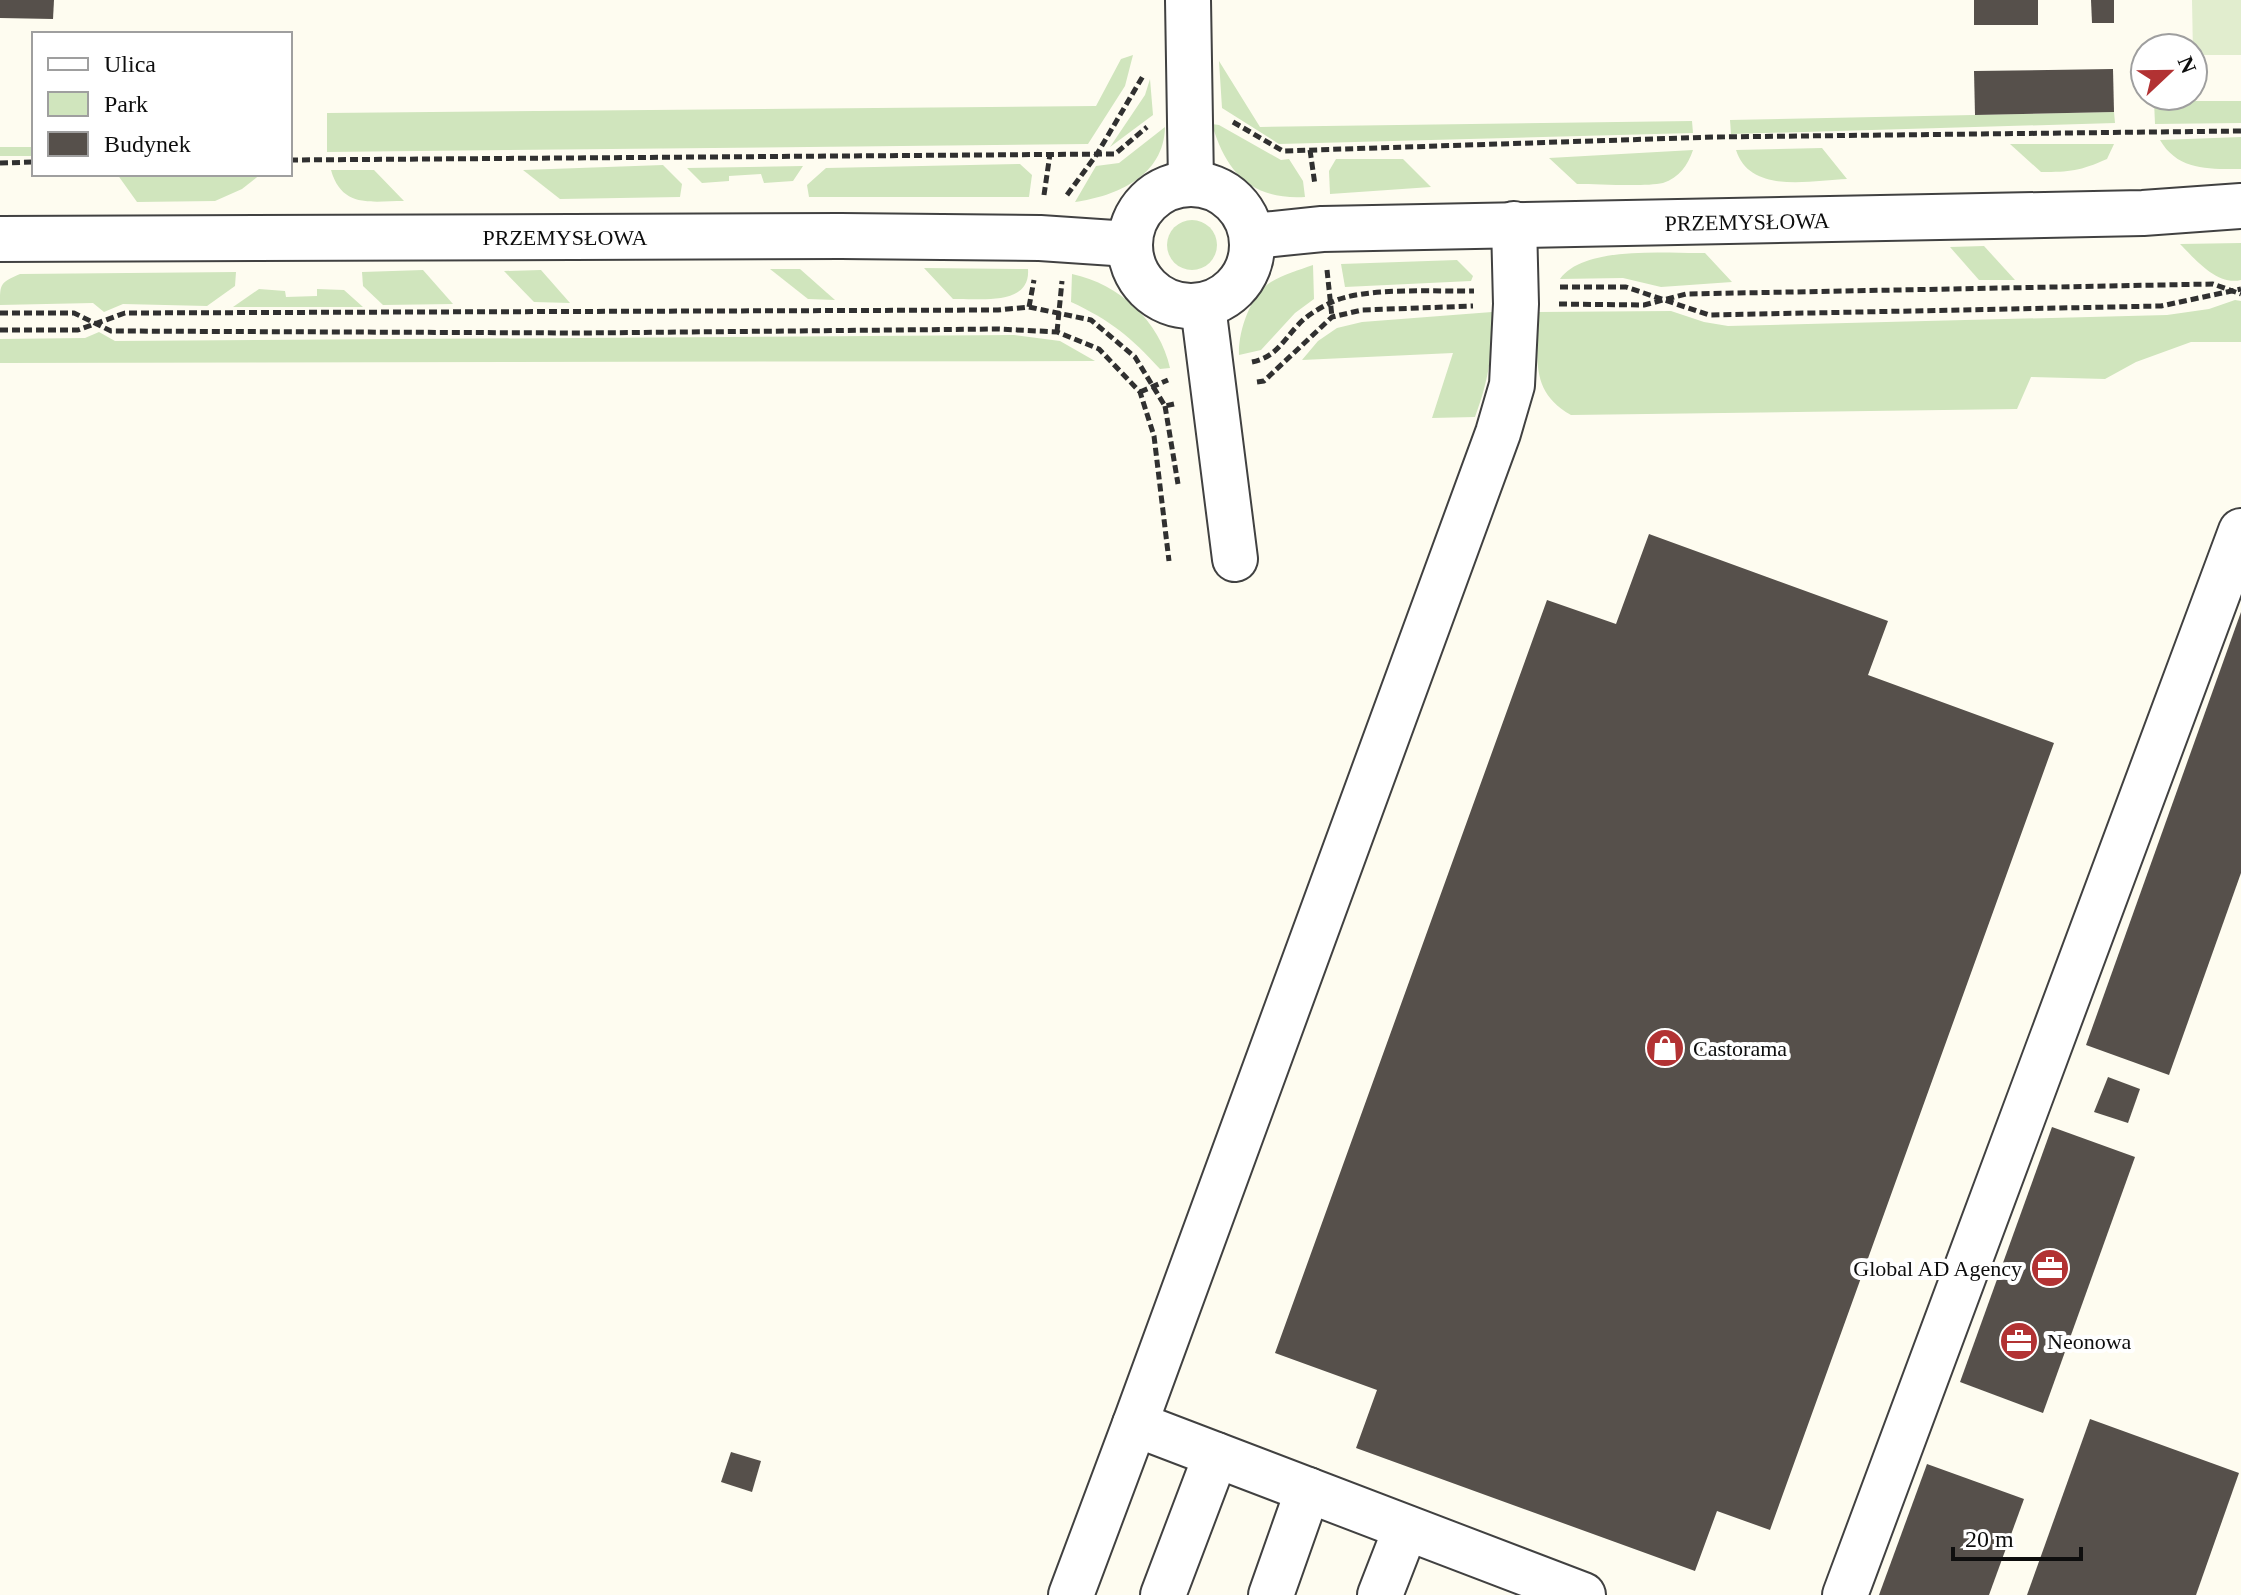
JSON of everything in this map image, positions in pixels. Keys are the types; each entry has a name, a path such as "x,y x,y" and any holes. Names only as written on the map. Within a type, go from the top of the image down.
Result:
{"street":[{"path":"1188,0 1187,112 1191,183"},
{"path":"1191,183 1212,187 1231,198 1245,215 1253,236 1252,259 1242,281 1225,297 1203,306 1181,306 1160,299 1143,285 1132,265 1129,244 1134,220 1148,201 1168,188 1191,183"},
{"name":"PRZEMYSŁOWA","path":"1253,236 1322,229 2096,215 2241,206"},
{"path":"1071,1595 1498,433 1512,385 1516,297 1514,224"},
{"name":"PRZEMYSŁOWA","path":"0,239 841,236 1129,244"},
{"path":"1203,306 1235,559"},
{"path":"1845,1595 2241,531"},
{"path":"1135,1424 1406,1528 1495,1580 1583,1595"},
{"path":"1163,1595 1216,1455"},
{"path":"1271,1595 1308,1490"},
{"path":"1380,1595 1406,1528"}],"path":[{"path":"1057,332 1064,240 1063,203 1069,190 1097,154 1143,77 1143,63"},
{"path":"292,160 1115,154 1161,114 1187,112 1216,112 1283,151 1714,137 2241,131"},
{"path":"0,163 32,162"},
{"path":"0,330 78,330 125,313 998,310 1029,307 1091,320 1135,357 1165,406 1268,359 1300,322 1330,302 1374,293 1644,305 1686,294 2181,284 2213,284 2233,291"},
{"path":"1140,392 1153,386 1264,381 1332,317 1362,310 1516,297 1572,286 1626,287 1709,315 2161,306 2241,291"},
{"path":"0,313 74,313 111,331 581,333 999,329 1057,332 1099,349 1140,392 1154,436 1169,561"}],"green space":[{"path":"2192,0 2241,0 2241,55 2209,55 2209,32 2193,32"},
{"path":"1133,55 1125,86 1088,144 327,152 327,113 1096,106 1121,59"},
{"path":"1219,61 1260,127 1692,121 1693,133 1279,144 1222,108"},
{"path":"1150,79 1153,115 1110,147 1145,95"},
{"path":"2209,101 2241,101 2241,123 2155,124 2154,112 2209,112"},
{"path":"2114,112 2115,123 1731,134 1730,120"},
{"path":"1212,124 1281,160 1289,159 1303,181 1305,197 1270,194 1244,180 1225,156"},
{"path":"1165,127 1163,144 1156,159 1135,181 1107,195 1075,202 1096,166 1119,163"},
{"path":"2241,137 2241,169 2206,168 2185,163 2167,150 2160,140"},
{"path":"2010,144 2114,144 2107,159 2098,163 2075,170 2041,172"},
{"path":"0,147 32,147 32,156 0,156"},
{"path":"1822,148 1847,179 1784,182 1768,179 1754,174 1743,164 1736,150"},
{"path":"1693,150 1686,166 1674,178 1645,185 1577,184 1549,158"},
{"path":"1336,159 1403,159 1431,187 1330,194 1329,171"},
{"path":"1020,164 1032,175 1029,197 809,197 807,185 826,168"},
{"path":"663,165 682,184 680,197 560,199 523,170"},
{"path":"803,166 793,181 764,183 761,174 729,176 729,181 702,183 687,168"},
{"path":"331,170 374,170 404,201 370,201 350,197 336,183"},
{"path":"118,176 258,176 242,189 215,201 137,202"},
{"path":"1192,220 1210,227 1217,245 1210,263 1192,270 1174,263 1167,245 1174,227"},
{"path":"2241,243 2241,280 2232,281 2207,270 2180,244"},
{"path":"1984,246 2015,280 1979,280 1950,247"},
{"path":"1705,253 1732,282 1661,287 1623,278 1560,279 1572,268 1606,256"},
{"path":"1457,260 1473,276 1471,281 1345,287 1341,264"},
{"path":"1313,265 1314,299 1295,313 1261,350 1239,355 1243,325 1257,296 1276,279"},
{"path":"924,268 1028,269 1027,281 1021,290 1012,295 953,299"},
{"path":"770,269 800,269 835,300 808,299"},
{"path":"423,270 453,304 383,305 363,286 362,272"},
{"path":"541,270 570,303 534,302 504,271"},
{"path":"236,272 235,286 207,306 123,304 104,312 93,303 0,305 2,285 20,274"},
{"path":"1072,274 1106,286 1135,307 1157,335 1170,368 1160,369 1119,330 1071,302"},
{"path":"259,289 285,291 286,297 317,296 317,289 344,290 363,307 233,307"},
{"path":"2235,300 2241,301 2241,342 2191,342 2136,362 2105,379 2031,377 2017,409 1571,415 1548,395 1538,371 1539,312 1671,311 1728,326 2167,315 2209,309"},
{"path":"1492,312 1489,365 1475,417 1432,418 1453,353 1302,360 1318,341 1337,328 1362,322"},
{"path":"99,332 115,341 1014,335 1060,341 1095,361 0,363 0,339 85,338"}],"building":[{"path":"0,0 54,0 53,19 0,18"},
{"path":"1974,0 2038,0 2038,25 1974,25"},
{"path":"2091,0 2114,0 2114,23 2092,23"},
{"path":"2113,69 2114,112 1975,115 1974,71"},
{"name":"Castorama","path":"1649,534 1888,621 1868,675 2054,743 1770,1530 1717,1511 1695,1571 1356,1448 1377,1390 1275,1353 1547,600 1616,624"},
{"path":"2241,612 2241,873 2169,1075 2086,1045"},
{"path":"2108,1077 2140,1089 2128,1123 2094,1112"},
{"path":"2052,1127 2135,1157 2043,1413 1960,1382"},
{"path":"2090,1419 2239,1473 2196,1595 2027,1595"},
{"path":"731,1452 761,1461 752,1492 721,1482"},
{"path":"1927,1464 2024,1499 1989,1595 1879,1595"}],"place":[{"name":"Castorama","path":"1665,1048"},
{"name":"Global AD Agency","path":"2050,1268"},
{"name":"Neonowa","path":"2019,1341"}]}
